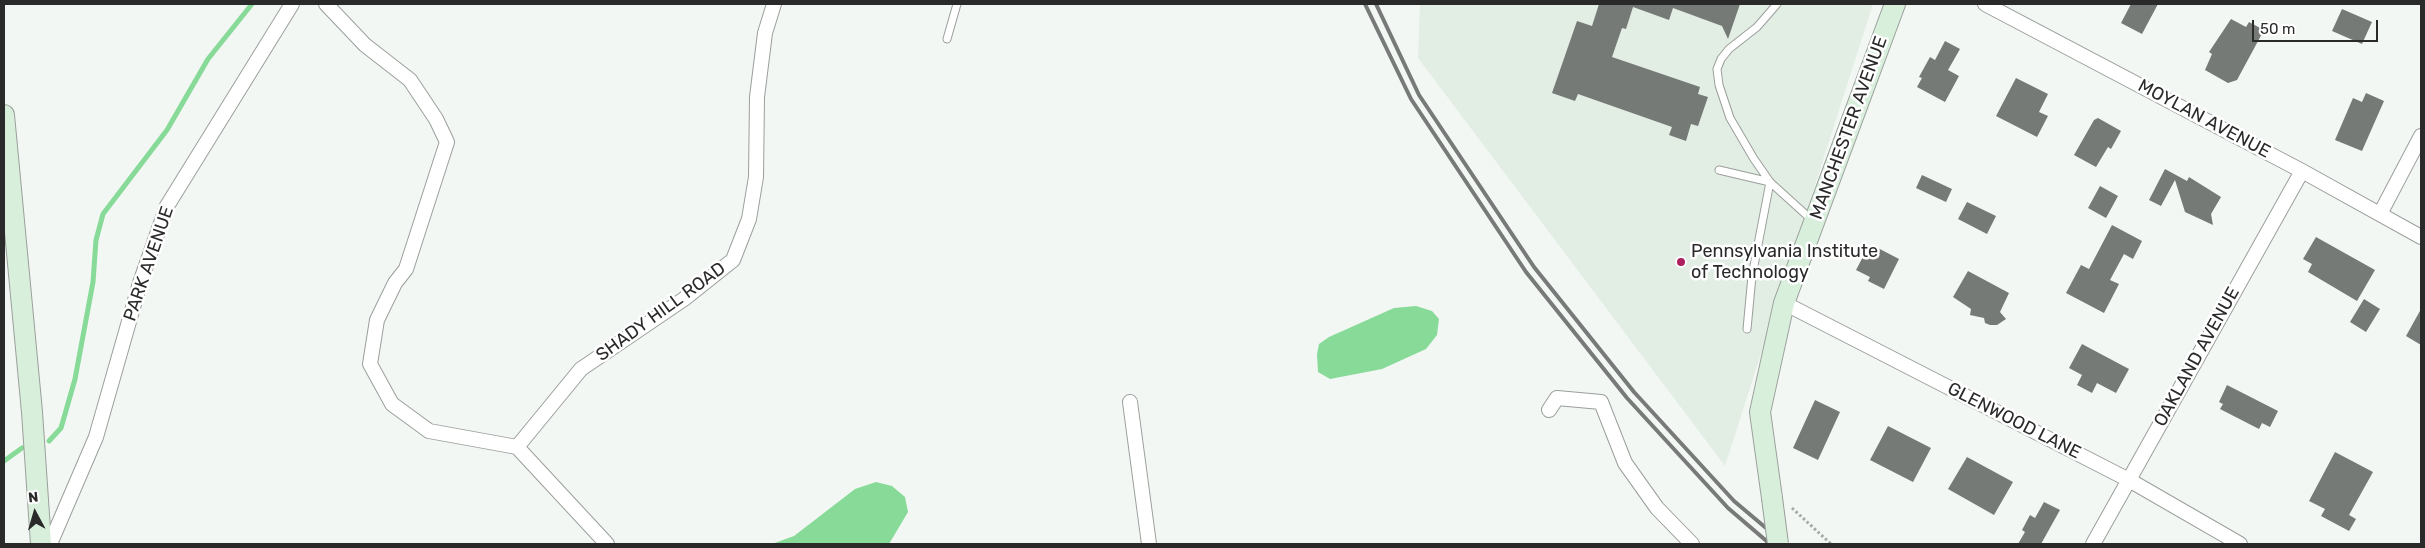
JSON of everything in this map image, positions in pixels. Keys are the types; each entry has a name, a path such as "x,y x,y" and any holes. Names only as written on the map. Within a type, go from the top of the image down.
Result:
{"street":[{"name":"PARK AVENUE","path":"50,544 96,437 140,283 167,206 292,4"},
{"path":"326,4 365,45 410,80 436,119 447,142 406,269 395,283 377,320 370,364 392,404 428,431 517,447 607,544"},
{"name":"SHADY HILL ROAD","path":"517,447 581,369 684,299 733,260 749,219 756,177 757,97 765,33 774,4"},
{"name":"MANCHESTER AVENUE","path":"1778,544 1780,502 1760,412 1784,303 1895,4"},
{"name":"MOYLAN AVENUE","path":"1985,4 2302,171 2421,237"},
{"path":"4,115 32,412 41,544"},
{"path":"2380,214 2421,136"},
{"name":"OAKLAND AVENUE","path":"2093,544 2302,171"},
{"name":"GLENWOOD LANE","path":"1784,303 2129,480 2240,544"},
{"path":"1549,410 1557,398 1601,402 1625,463 1657,508 1692,544"},
{"path":"1130,402 1149,544"}],"lane":[{"path":"947,39 957,4"},
{"path":"1778,4 1756,27 1729,49 1717,69 1719,85 1730,118 1770,182 1815,222"},
{"path":"1719,170 1770,182"},
{"path":"1747,329 1752,276 1770,182"}],"path":[{"path":"1780,502 1804,517 1830,544"}],"shaded area":[{"name":"Pennsylvania Institute of Technology","path":"1420,4 1873,4 1725,466 1418,58"},
{"path":"1416,306 1432,311 1439,319 1437,335 1426,349 1382,369 1330,379 1318,372 1317,354 1319,344 1329,337 1394,308"},
{"path":"876,482 892,486 905,497 908,512 889,544 772,544 794,536 855,489"}],"building":[{"path":"1599,4 1740,4 1728,39 1722,26 1673,8 1669,20 1633,7 1626,29 1622,28 1612,57 1700,87 1698,94 1708,97 1698,126 1691,124 1686,141 1669,135 1672,127 1578,94 1575,101 1552,93 1577,21 1592,26"},
{"path":"2131,4 2158,4 2142,34 2121,23"},
{"path":"2342,9 2372,22 2362,44 2332,31"},
{"path":"2231,19 2246,27 2249,22 2264,30 2237,80 2228,83 2205,70 2212,54 2209,52"},
{"path":"1945,41 1960,49 1948,70 1959,76 1945,102 1917,87 1922,78 1919,77 1930,57 1935,60"},
{"path":"2016,78 2048,94 2039,112 2048,116 2037,137 1996,116"},
{"path":"2366,93 2384,101 2362,151 2335,140 2353,98 2362,102"},
{"path":"2098,118 2121,131 2111,149 2108,147 2096,167 2074,155 2094,120"},
{"path":"2165,169 2187,181 2189,177 2221,197 2211,214 2213,225 2185,212 2175,180 2161,206 2149,200"},
{"path":"1922,175 1952,189 1946,202 1916,188"},
{"path":"2100,186 2118,196 2106,218 2088,208"},
{"path":"1967,202 1996,216 1987,234 1958,219"},
{"path":"2112,225 2142,241 2133,259 2124,254 2110,280 2119,284 2104,313 2066,293 2081,265 2089,269"},
{"path":"2316,237 2375,270 2357,301 2308,272 2312,264 2303,259"},
{"path":"1876,247 1899,259 1884,289 1868,281 1870,277 1856,270 1866,251 1873,254"},
{"path":"1968,271 2009,293 2000,312 2006,319 1997,325 1990,325 1985,323 1984,318 1970,315 1971,309 1953,297"},
{"path":"2364,299 2380,309 2366,332 2350,322"},
{"path":"2421,309 2421,345 2406,336"},
{"path":"2082,344 2129,369 2116,393 2097,383 2092,393 2077,385 2082,375 2069,368"},
{"path":"2227,385 2278,411 2270,427 2262,423 2259,429 2220,409 2223,404 2219,402"},
{"path":"1815,400 1840,412 1818,460 1793,448"},
{"path":"1888,426 1931,448 1913,482 1870,460"},
{"path":"2335,452 2373,472 2349,515 2356,519 2349,531 2321,516 2325,509 2309,501"},
{"path":"1967,457 2013,482 1994,515 1948,489"},
{"path":"2044,502 2060,510 2041,544 2018,544 2025,532 2022,530 2030,515 2035,518"}],"waterway":[{"path":"49,441 61,428 75,379 93,282 96,240 103,214 167,130 208,59 252,4"},
{"path":"4,461 22,448"}],"railway":[{"path":"1365,4 1411,99 1526,272 1627,398 1728,508 1770,544"},
{"path":"1376,4 1419,95 1534,267 1634,392 1734,501 1785,544"}],"place":[{"name":"Pennsylvania Institute of Technology","path":"1681,262"}]}
